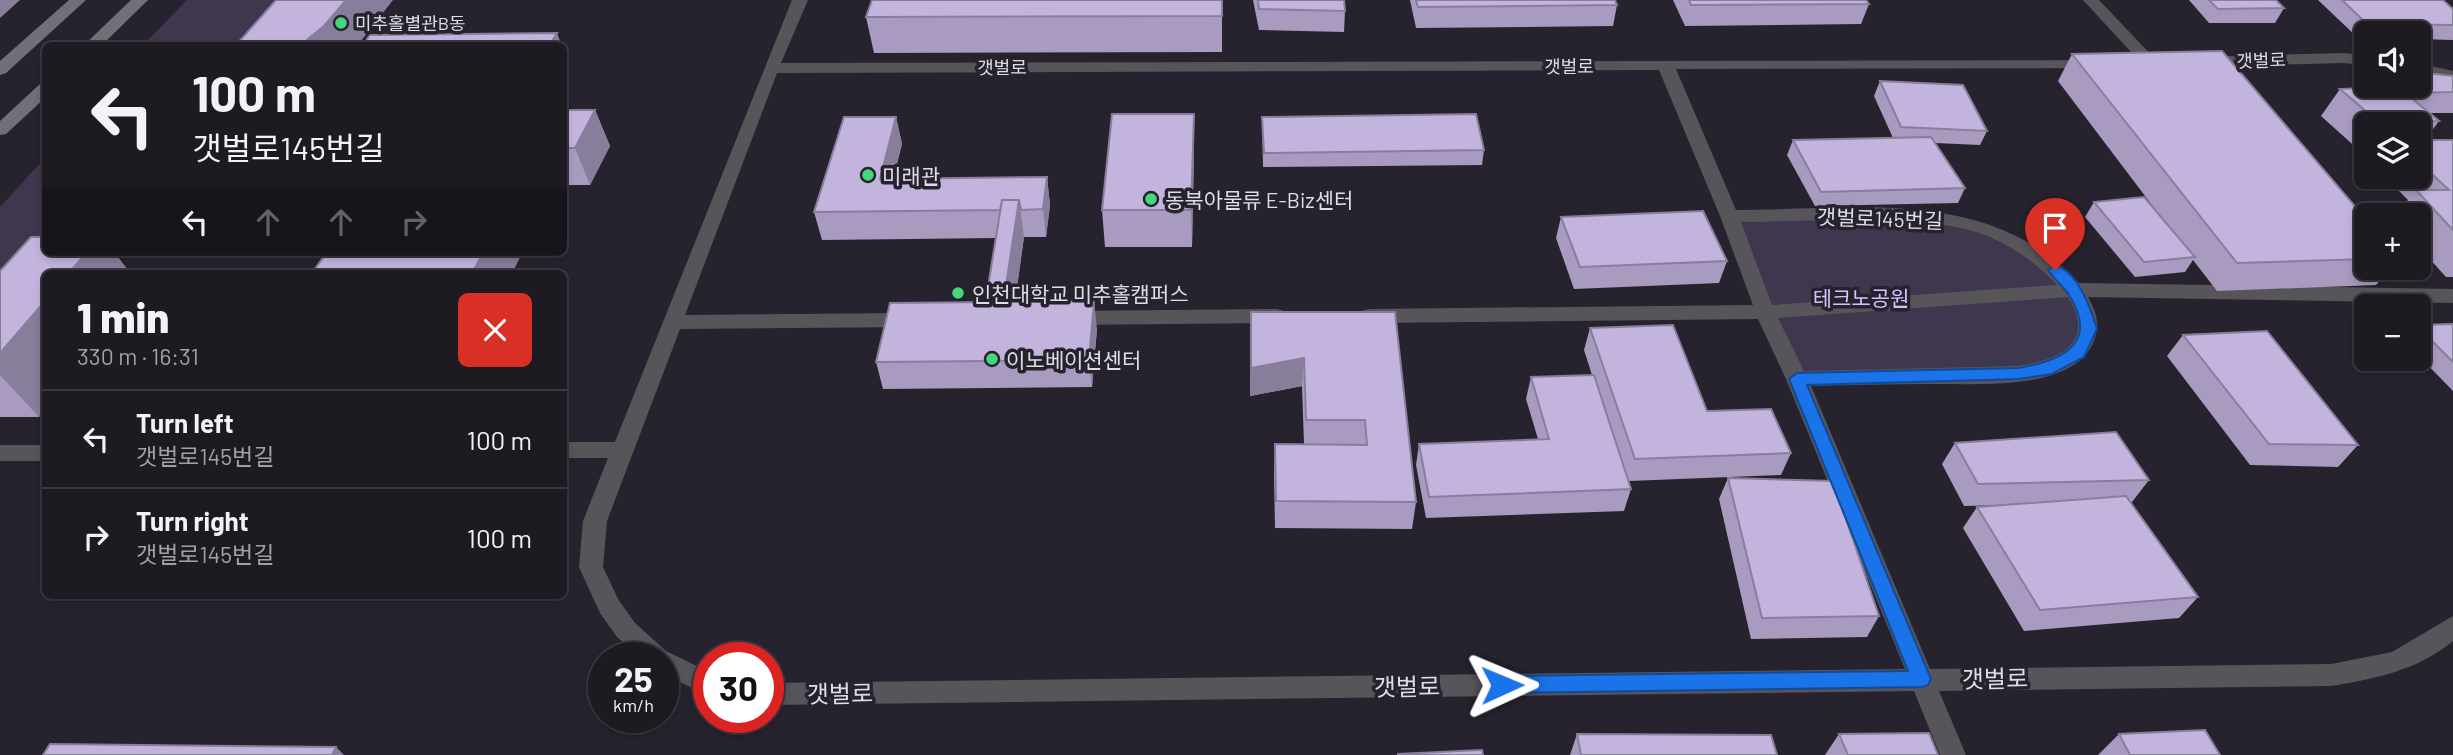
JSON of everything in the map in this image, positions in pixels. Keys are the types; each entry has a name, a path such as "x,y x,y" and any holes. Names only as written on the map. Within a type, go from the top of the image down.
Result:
{"main road":[{"path":"0,69 78,0"},
{"path":"95,42 140,0"},
{"path":"0,130 42,92"}],"street":[{"path":"639,642 626,630 609,606 591,567 595,520 800,0"},
{"path":"2091,0 2164,63"},
{"name":"갯벌로","path":"771,68 1666,66 2354,59"},
{"path":"1666,66 1729,216 1765,312 1797,379 1953,755"},
{"path":"2431,71 2453,76"},
{"name":"갯벌로145번길","path":"1729,216 1928,215 1971,223 2002,235 2055,270 2074,290 2083,307 2089,329 2078,353 2052,368 2018,374 1797,379"},
{"path":"1347,316 1765,312 2074,290 2453,296"},
{"path":"1055,318 1292,316"},
{"path":"672,322 928,320"},
{"path":"567,450 621,450"},
{"path":"0,453 42,453"},
{"name":"갯벌로","path":"784,694 2331,675 2378,668 2416,656 2453,626"}],"green space":[{"path":"187,0 293,0 257,42 146,42"},
{"path":"42,161 42,256 46,256 46,270 42,270 42,279 0,340 0,207"},
{"name":"테크노공원","path":"1928,215 1971,223 2055,270 2089,329 2052,368 1797,379 1729,216"}],"building":[{"path":"276,0 346,0 324,26 308,39 324,42 239,42"},
{"path":"872,0 1222,0 1222,16 866,17"},
{"path":"1258,0 1344,0 1345,11 1259,9"},
{"path":"1416,0 1615,0 1617,5 1418,7"},
{"path":"1689,0 1866,0 1869,4 1691,5"},
{"path":"2209,0 2276,0 2284,8 2218,9"},
{"path":"2342,0 2443,0 2453,9 2453,25 2431,25 2431,21 2364,21"},
{"path":"557,33 551,42 365,42 370,35"},
{"path":"2222,51 2354,205 2354,259 2237,263 2072,54"},
{"path":"2431,73 2453,76 2453,92 2431,92"},
{"path":"1880,81 1963,85 1987,131 1901,127"},
{"path":"2354,88 2354,98 2411,98 2428,112 2367,112 2340,89"},
{"path":"567,110 595,110 575,148 567,148"},
{"path":"1112,114 1194,114 1191,210 1102,210"},
{"path":"1476,114 1484,150 1264,153 1262,117"},
{"path":"844,117 896,117 880,179 1047,177 1043,209 1021,210 1019,200 1002,200 1000,210 814,212"},
{"path":"1931,137 1965,188 1821,192 1793,140"},
{"path":"2431,140 2453,140 2453,230 2431,203 2416,190 2449,190 2431,173"},
{"path":"2144,197 2195,257 2144,262 2094,202"},
{"path":"1002,200 1019,200 1005,292 987,293"},
{"path":"1703,211 1727,261 1580,267 1561,217"},
{"path":"31,237 42,237 42,256 84,256 72,270 42,270 42,305 0,353 0,271"},
{"path":"324,256 482,256 474,270 314,270"},
{"path":"1094,301 1089,360 876,362 890,303"},
{"path":"1251,312 1395,312 1416,502 1276,501 1275,444 1367,445 1365,420 1306,420 1304,358 1251,368"},
{"path":"2453,324 2453,362 2431,340 2431,325"},
{"path":"1673,325 1707,411 1771,409 1791,453 1635,459 1590,328"},
{"path":"2267,331 2358,445 2269,444 2183,335"},
{"path":"1594,375 1631,489 1429,497 1419,444 1549,439 1531,377"},
{"path":"2116,432 2149,480 1978,484 1955,443"},
{"path":"1728,478 1833,481 1879,616 1762,618"},
{"path":"2126,496 2198,597 2040,610 1977,507"},
{"path":"2205,730 2220,755 2130,755 2119,734"},
{"path":"1929,733 1938,755 1848,755 1839,734"},
{"path":"1577,734 1771,735 1777,755 1581,755"},
{"path":"50,744 336,747 332,755 43,755"},
{"path":"1482,750 1483,755 1398,755 1398,754"}],"place":[{"name":"미추홀별관B동","path":"341,23"},
{"name":"미래관","path":"868,175"},
{"name":"동북아물류 E-Biz센터","path":"1151,199"},
{"name":"인천대학교 미추홀캠퍼스","path":"958,293"},
{"name":"이노베이션센터","path":"992,359"}],"route":[{"path":"1502,685 1922,679 1797,379 2018,374 2052,368 2078,353 2089,329 2083,307 2074,290 2055,270"}]}
